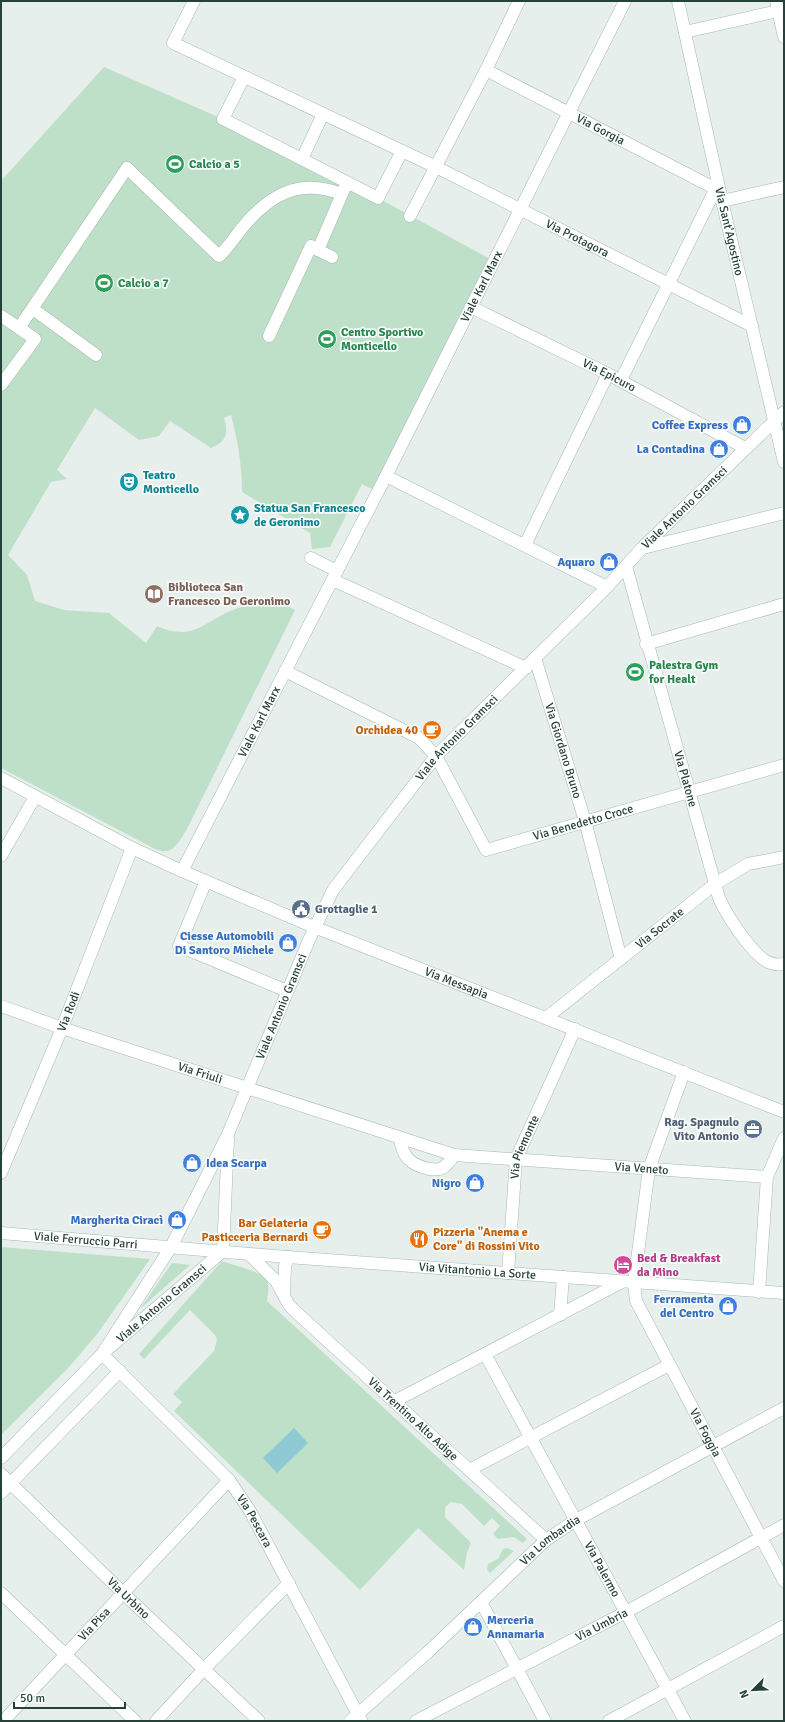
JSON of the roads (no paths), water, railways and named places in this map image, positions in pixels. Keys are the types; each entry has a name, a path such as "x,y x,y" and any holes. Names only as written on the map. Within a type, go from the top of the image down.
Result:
{"street":[{"name":"Via Protagora","path":"194,1 173,43 436,167 752,326"},
{"path":"410,216 486,70 519,1"},
{"name":"Viale Karl Marx","path":"182,871 386,476 625,1"},
{"name":"Via Sant'Agostino","path":"678,1 717,186 722,201 752,326 779,419 784,462"},
{"path":"685,32 777,6 784,37"},
{"name":"Via Gorgia","path":"486,70 717,186"},
{"path":"244,77 223,119 378,198 402,151"},
{"path":"302,159 323,114"},
{"path":"19,328 127,168 219,256 261,209 286,191 305,187 329,189 342,194"},
{"path":"318,250 347,182"},
{"path":"621,380 717,186"},
{"path":"722,201 784,187"},
{"path":"269,336 311,246 332,257"},
{"name":"Via Epicuro","path":"471,307 621,380 745,448"},
{"path":"33,309 96,355"},
{"path":"1,316 35,339 1,385"},
{"path":"525,545 608,374"},
{"name":"Viale Antonio Gramsci","path":"102,1354 171,1247 228,1134 314,927 333,890 436,756 526,668 607,586 642,548 745,448 779,419 784,412"},
{"path":"386,476 607,586"},
{"path":"642,548 784,513"},
{"path":"311,558 335,576 526,668"},
{"name":"Via Platone","path":"626,566 646,644 715,884 726,912 760,956 774,964 784,964"},
{"path":"646,644 784,604"},
{"name":"Via Giordano Bruno","path":"535,658 585,821 621,959"},
{"path":"285,671 419,738 436,756"},
{"name":"Via Benedetto Croce","path":"436,756 486,850 784,765"},
{"name":"Via Messapia","path":"1,778 132,848 182,871 314,927 784,1112"},
{"path":"1,856 36,797"},
{"name":"Via Rodi","path":"1,1173 62,1028 132,848"},
{"name":"Via Socrate","path":"546,1018 715,884 748,864 784,858"},
{"path":"206,881 179,946 287,991"},
{"name":"Via Friuli","path":"1,1006 62,1028 454,1155 516,1159"},
{"name":"Via Piemonte","path":"508,1273 516,1159 575,1029"},
{"name":"Via Foggia","path":"684,1072 649,1169 634,1283 636,1301 784,1581"},
{"name":"Viale Antonio Gramsci","path":"1,1458 102,1354 223,1251 228,1134"},
{"path":"400,1138 401,1146 406,1156 415,1166 435,1170 446,1166 454,1155"},
{"path":"759,1292 767,1177 784,1138"},
{"name":"Via Veneto","path":"516,1159 767,1177"},
{"name":"Viale Ferruccio Parri","path":"1,1233 171,1247"},
{"name":"Via Vitantonio La Sorte","path":"171,1247 288,1258 784,1293"},
{"name":"Via Trentino Alto Adige","path":"250,1254 276,1282 296,1313 396,1402 546,1540"},
{"path":"284,1296 285,1266 288,1258"},
{"path":"560,1314 563,1277"},
{"path":"396,1402 622,1282"},
{"name":"Via Pescara","path":"102,1354 229,1480 250,1511 289,1583 357,1719"},
{"name":"Via Palermo","path":"485,1354 685,1721"},
{"path":"469,1470 669,1365"},
{"path":"1,1493 120,1371"},
{"name":"Via Lombardia","path":"357,1719 546,1540 576,1520 784,1408"},
{"name":"Via Urbino","path":"1,1474 123,1593 259,1721"},
{"name":"Via Pisa","path":"7,1716 229,1480"},
{"name":"Via Umbria","path":"416,1721 626,1612 784,1525"},
{"path":"156,1721 204,1669 289,1583"},
{"path":"1,1594 135,1721"},
{"path":"481,1602 546,1721"},
{"path":"609,1721 784,1626"}],"water":[{"path":"294,1428 308,1443 277,1473 263,1458"}],"place":[{"name":"Calcio a 5","path":"175,164"},
{"name":"Calcio a 7","path":"104,283"},
{"name":"Centro Sportivo Monticello","path":"327,339"},
{"name":"Coffee Express","path":"742,425"},
{"name":"La Contadina","path":"719,449"},
{"name":"Teatro Monticello","path":"129,482"},
{"name":"Statua San Francesco de Geronimo","path":"240,515"},
{"name":"Aquaro","path":"609,562"},
{"name":"Biblioteca San Francesco De Geronimo","path":"154,594"},
{"name":"Palestra Gym for Healt","path":"635,672"},
{"name":"Orchidea 40","path":"432,730"},
{"name":"Grottaglie 1","path":"301,909"},
{"name":"Ciesse Automobili Di Santoro Michele","path":"288,943"},
{"name":"Rag. Spagnulo Vito Antonio","path":"753,1129"},
{"name":"Idea Scarpa","path":"192,1163"},
{"name":"Nigro","path":"475,1183"},
{"name":"Margherita Ciracì","path":"177,1220"},
{"name":"Bar Gelateria Pasticceria Bernardi","path":"322,1230"},
{"name":"Pizzeria \"Anema e Core\" di Rossini Vito","path":"419,1239"},
{"name":"Bed & Breakfast da Mino","path":"623,1265"},
{"name":"Ferramenta del Centro","path":"728,1306"},
{"name":"Merceria Annamaria","path":"473,1627"}]}
